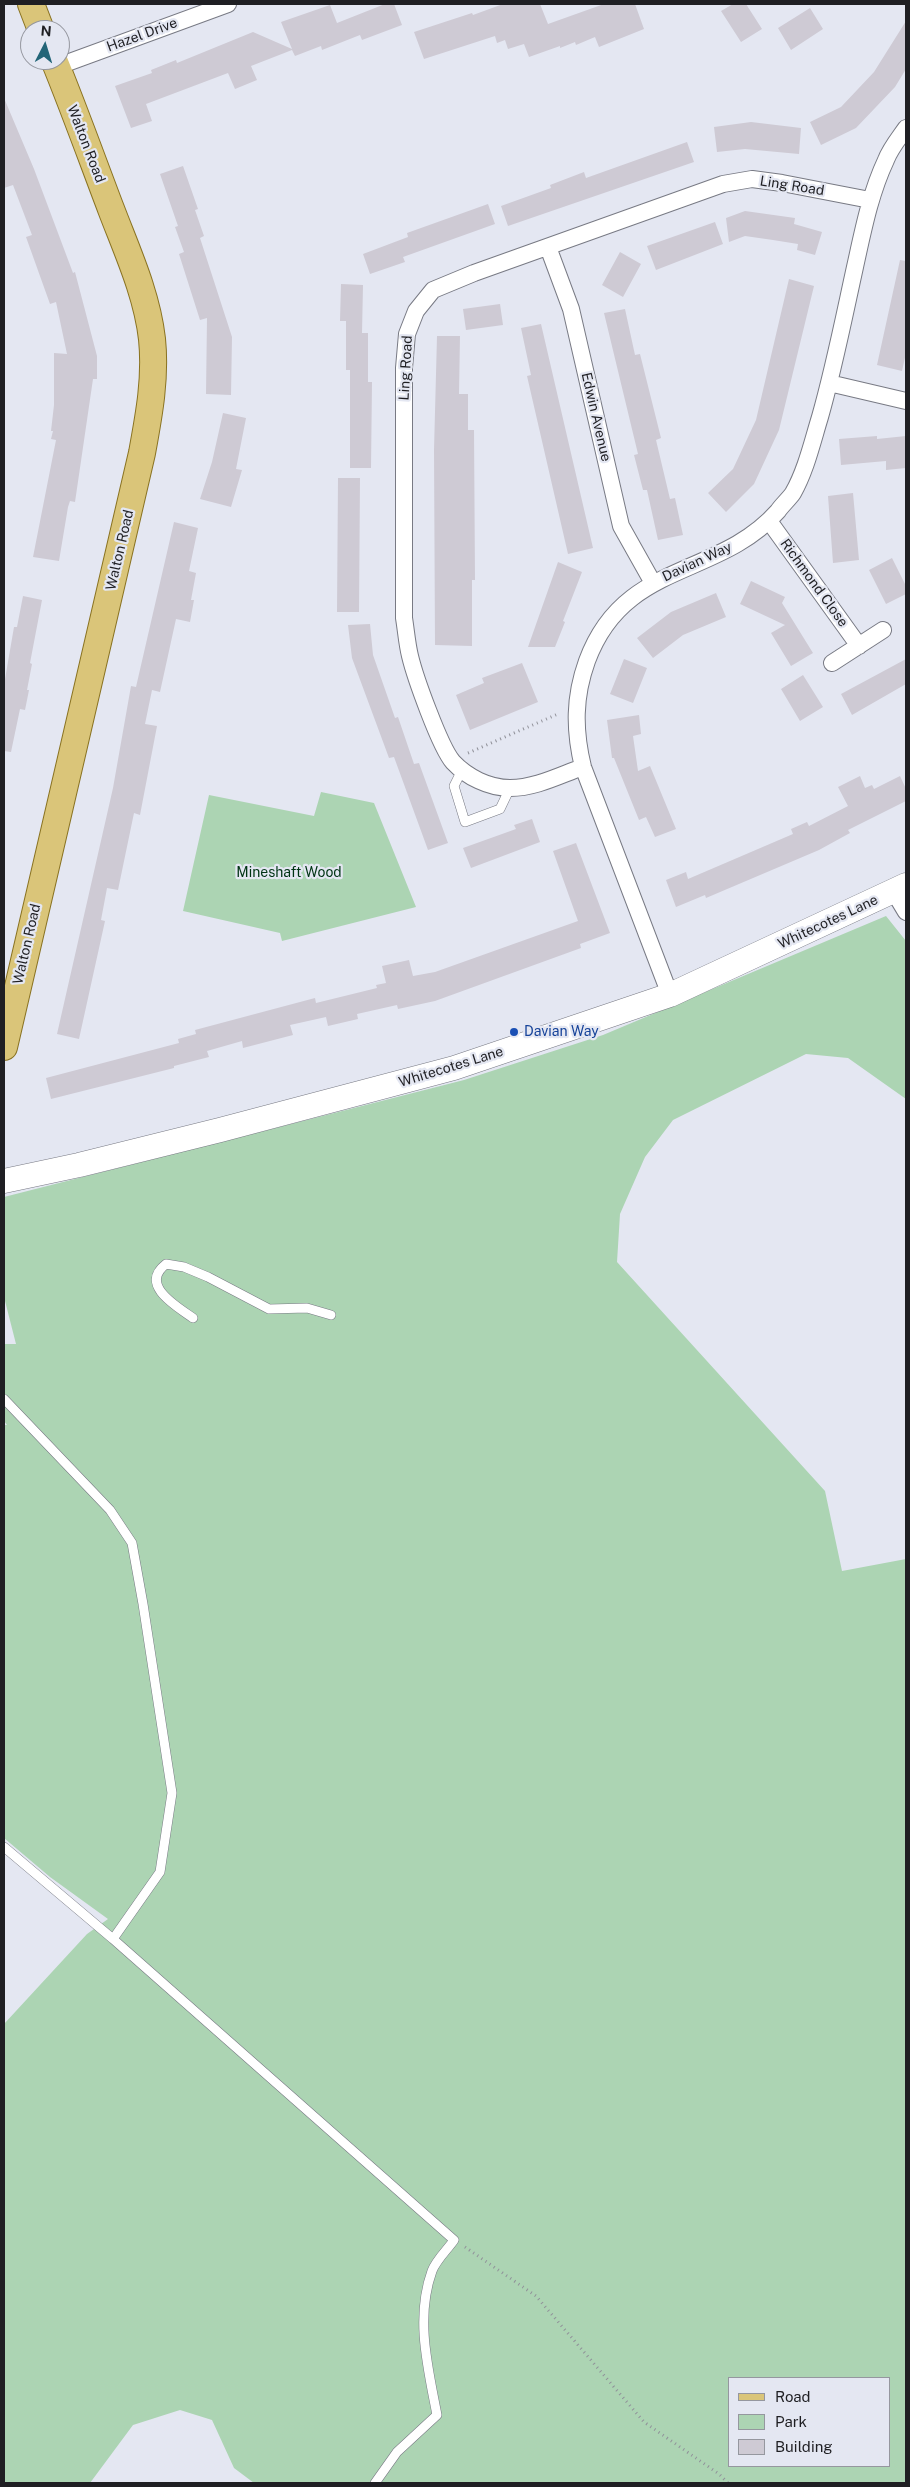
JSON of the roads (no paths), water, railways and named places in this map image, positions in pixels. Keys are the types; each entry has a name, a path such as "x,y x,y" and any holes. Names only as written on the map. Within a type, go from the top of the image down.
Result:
{"main road":[{"path":"31,4 37,20"},
{"name":"Walton Road","path":"4,1047 142,453 150,410 153,372 152,339 144,302 131,260 58,70"}],"street":[{"name":"Hazel Drive","path":"70,58 228,4"},
{"name":"Davian Way","path":"670,995 583,767 578,747 576,706 582,675 593,646 605,626 628,599 653,583 744,540 769,521 792,494 807,460 829,384 870,200 886,158 906,128"},
{"name":"Ling Road","path":"456,765 439,737 410,655 404,618 404,368 407,334 416,311 433,290 474,273 723,184 752,180 782,183 870,200"},
{"name":"Edwin Avenue","path":"548,247 571,309 622,526 653,583"},
{"path":"829,384 906,401"},
{"name":"Richmond Close","path":"769,521 859,646"},
{"path":"832,663 883,630"},
{"path":"456,765 490,785 510,788 535,785 583,767"},
{"name":"Whitecotes Lane","path":"4,1181 91,1163 454,1068 670,995 902,896"}],"lane":[{"path":"456,765 454,786 466,822 500,809 510,788"},
{"path":"193,1318 172,1304 160,1291 156,1280 158,1270 166,1264 184,1267 208,1277 269,1309 307,1308 331,1315"},
{"path":"4,1398 110,1510 132,1544 172,1793 160,1872 113,1939"},
{"path":"4,1847 113,1939 454,2240 433,2270 426,2298 424,2347 436,2415 398,2452 375,2483"}],"place":[{"name":"Davian Way","path":"514,1032"}],"park label":[{"name":"Mineshaft Wood","path":"289,873"}]}
